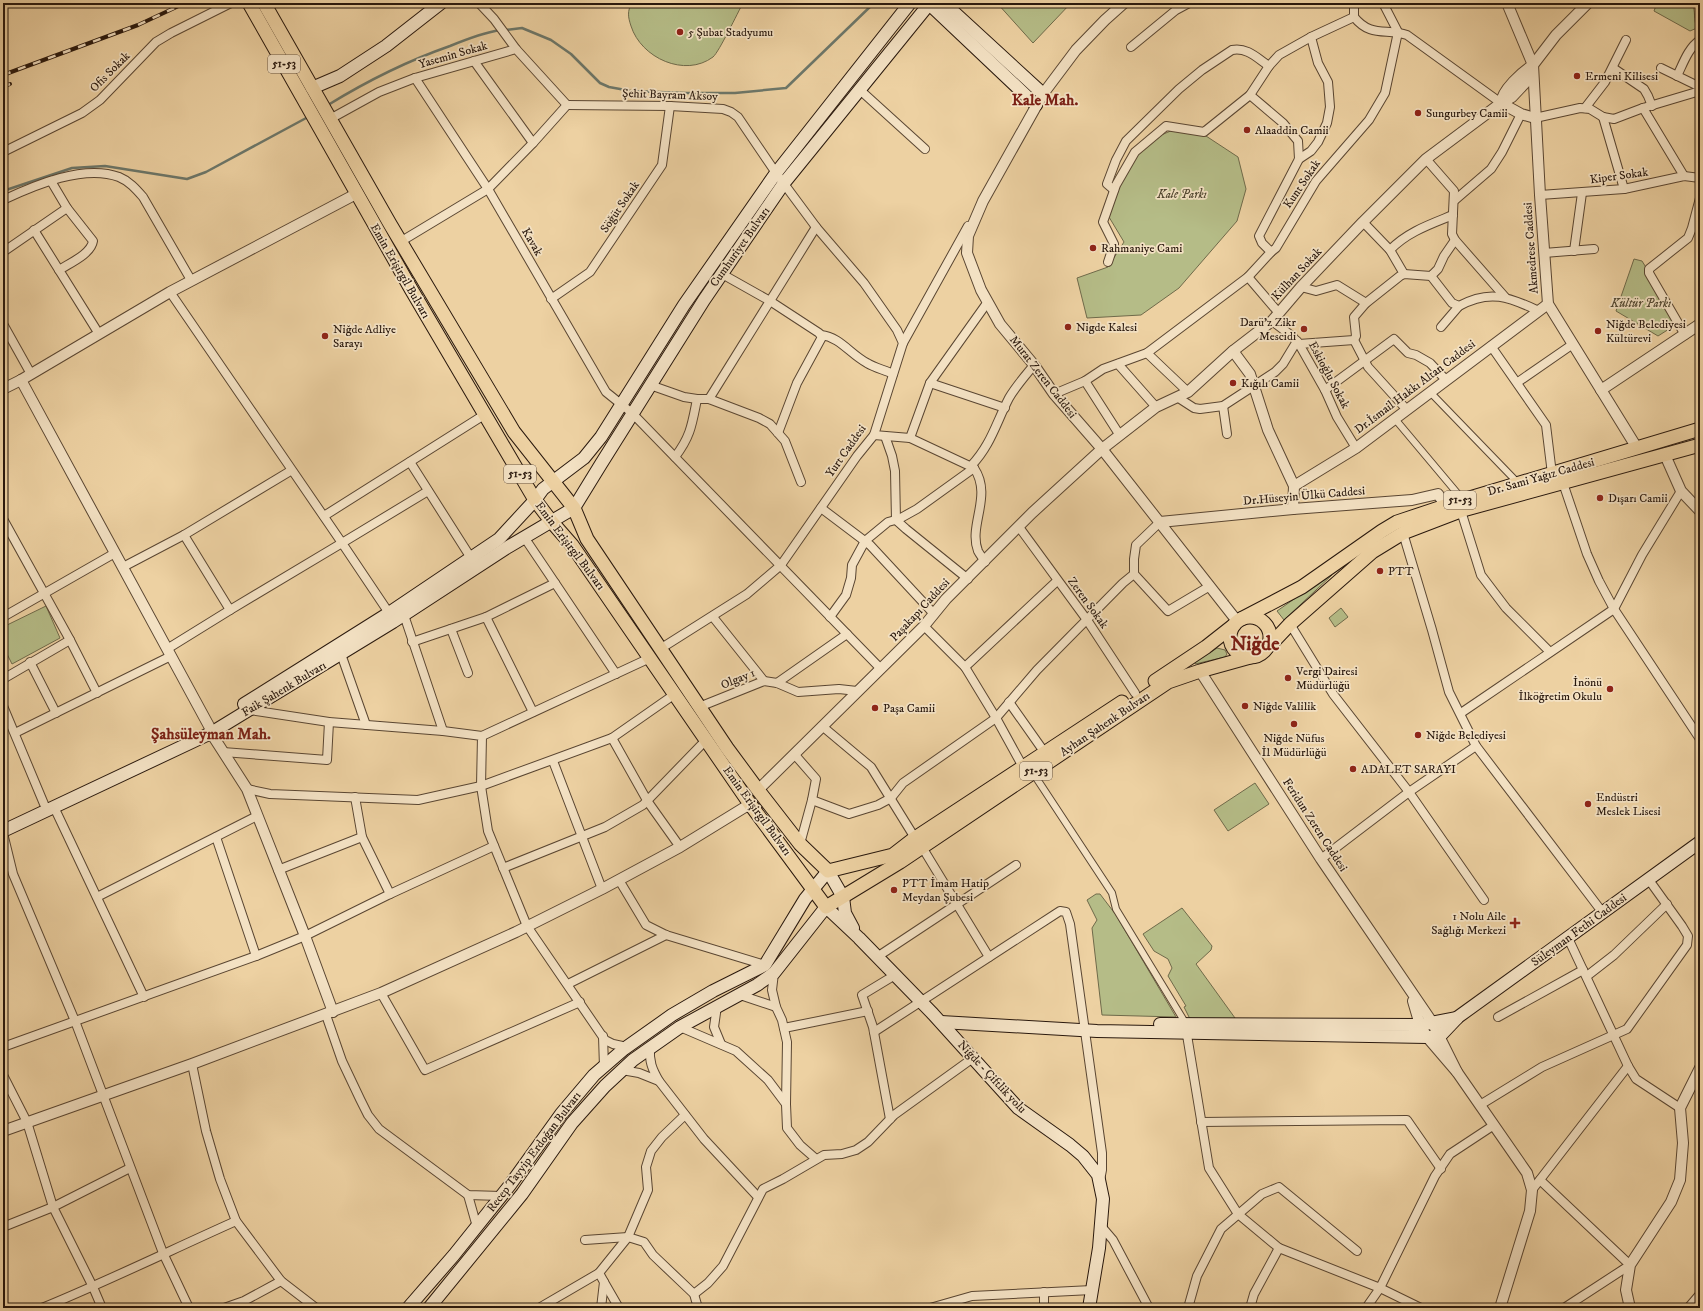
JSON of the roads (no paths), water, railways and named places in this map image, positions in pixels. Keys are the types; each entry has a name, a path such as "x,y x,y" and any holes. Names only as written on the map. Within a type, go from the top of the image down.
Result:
{"main road":[{"name":"Emin Erişirgil Bulvarı","path":"249,3 356,194 484,415 536,500 551,521 572,545 750,804 826,907"},
{"name":"51-53","path":"264,3 330,119"},
{"path":"312,88 340,76 386,46 441,3"},
{"name":"Cumhuriyet Bulvarı","path":"536,500 543,489 584,458 601,437 684,305 776,173 910,3"},
{"path":"944,3 1043,94"},
{"path":"929,4 1036,105"},
{"name":"Cumhuriyet Bulvarı","path":"574,508 650,385 722,274 784,183 929,4"},
{"name":"Emin Erişirgil Bulvarı","path":"330,119 400,242 514,432 574,508 587,539 699,707 758,790 800,844 828,871"},
{"name":"Dr. Sami Yağız Caddesi","path":"1258,654 1372,552 1403,533 1462,505 1519,483 1700,429"},
{"name":"Dr. Sami Yağız Caddesi","path":"1238,622 1302,587 1382,530 1397,522 1445,505 1462,505 1563,482 1700,445"},
{"name":"Faik Şahenk Bulvarı","path":"210,729 389,613 499,539 536,500"},
{"name":"Faik Şahenk Bulvarı","path":"3,823 49,805 250,710 404,615 524,537 574,508"},
{"path":"1251,617 1256,618 1267,627 1269,641 1258,654 1241,654 1234,649 1230,637 1238,622 1251,617"},
{"name":"Ayhan Şahenk Bulvarı","path":"1028,770 1045,753 1206,647 1238,622"},
{"name":"Ayhan Şahenk Bulvarı","path":"826,907 843,897 919,842 1028,770 1168,682 1258,654"},
{"name":"Faik Şahenk Bulvarı","path":"3,832 49,805"},
{"name":"Ayhan Şahenk Bulvarı","path":"828,871 893,855 919,842"},
{"name":"Süleyman Fethi Caddesi","path":"1458,1017 1700,842"},
{"path":"765,965 805,899 828,871 843,897 845,913 859,938"},
{"path":"826,907 859,938"},
{"name":"Recep Tayyip Erdoğan Bulvarı","path":"429,1308 522,1194 572,1123 605,1086 622,1070 680,1027 740,995 774,973 826,907"},
{"name":"Niğde - Çiftlik yolu","path":"859,938 922,1002 1018,1108 1070,1145 1083,1156 1098,1175 1103,1199 1101,1226 1089,1308"},
{"name":"Recep Tayyip Erdoğan Bulvarı","path":"408,1308 477,1227 561,1114 604,1067 627,1046 672,1014 713,991 765,965"},
{"path":"935,1016 1086,1027 1434,1036 1458,1017"},
{"path":"1186,1029 1426,1024 1458,1017"}],"street":[{"name":"Ofis Sokak","path":"3,152 82,114 100,100 156,42 231,3"},
{"path":"400,242 488,189 533,143 567,105 516,49 494,19 479,3"},
{"name":"Murat Zeren Caddesi","path":"1124,3 1076,50 1043,94 983,201 972,224 966,246 969,262 987,303 1000,324 1034,365 1054,394 1102,449 1238,622"},
{"path":"1131,47 1170,15 1188,3"},
{"path":"1354,3 1354,17 1365,28 1372,31 1384,33 1398,32 1407,35 1501,104 1521,114 1535,118 1575,108 1585,108 1590,109 1602,117 1614,119 1643,108 1700,91"},
{"path":"1383,3 1398,32"},
{"path":"1507,3 1533,65"},
{"name":"Külhan Sokak","path":"1102,449 1119,434 1156,407 1188,392 1233,351 1272,321 1278,312 1301,287 1426,159 1501,104 1504,93 1519,76 1533,65 1556,35 1588,3"},
{"path":"1108,262 1114,244 1103,222 1114,190 1135,152 1166,126 1204,132 1250,95 1269,66 1279,55 1311,37 1354,17"},
{"name":"Kunt Sokak","path":"1054,394 1085,381 1103,369 1147,353 1248,277 1276,248 1316,181 1369,120 1382,102 1388,84 1398,32"},
{"path":"1272,252 1262,243 1259,236 1299,159 1311,151 1318,142 1327,123 1330,107 1328,82 1318,63 1311,37"},
{"path":"1585,108 1601,88 1613,68 1626,40"},
{"path":"1677,76 1689,51 1695,43 1700,40"},
{"name":"Yasemin Sokak","path":"330,119 380,92 415,78 516,49"},
{"path":"1114,190 1107,184 1116,160 1126,141 1179,89 1202,70 1232,50 1238,49 1243,49 1269,66"},
{"path":"474,61 533,143"},
{"name":"Akmedrese Caddesi","path":"1533,65 1535,118 1548,304 1637,448"},
{"path":"1613,68 1644,89 1652,106"},
{"path":"1661,68 1700,87"},
{"name":"Kavak","path":"415,78 488,189 606,392 632,413 881,669"},
{"path":"860,90 925,149"},
{"path":"1250,95 1283,123 1298,141 1299,159"},
{"name":"Şehit Bayram Aksoy","path":"567,105 670,106 723,109 738,117 784,183"},
{"name":"Söğüt Sokak","path":"551,299 590,272 662,165 670,106"},
{"path":"1643,108 1684,176"},
{"path":"1455,200 1491,169 1502,152 1521,114"},
{"path":"1602,117 1624,189"},
{"path":"1426,159 1454,191 1455,200 1452,234 1454,240 1505,297"},
{"path":"3,200 29,188 51,181 87,174 106,174 121,178 134,187 143,197 191,280"},
{"name":"Kiper Sokak","path":"1540,195 1624,189 1684,176 1700,178"},
{"path":"51,181 67,208 93,241 92,247 59,270"},
{"path":"784,183 816,228 864,282 903,343"},
{"path":"1574,251 1582,193"},
{"path":"3,389 21,380 191,280 356,194"},
{"path":"1685,335 1649,269 1688,238 1700,198"},
{"name":"Yurt Caddesi","path":"660,649 713,617 747,594 781,565 857,456 874,435 903,343 983,201"},
{"path":"3,252 67,208"},
{"path":"1390,250 1408,235 1453,215"},
{"path":"1363,222 1390,250 1404,274"},
{"path":"709,399 816,228"},
{"path":"34,230 99,334"},
{"path":"1431,276 1438,269 1454,240"},
{"path":"1544,253 1594,249"},
{"path":"722,274 770,301 821,335 828,336 836,340 866,363 894,374"},
{"path":"1407,410 1372,373 1365,362 1354,340 1356,336 1354,317 1366,303 1395,279 1404,274 1431,276 1452,303 1459,306"},
{"path":"1248,277 1278,312"},
{"path":"1301,287 1316,291 1337,285 1366,303"},
{"path":"170,292 389,613"},
{"path":"1441,327 1459,306 1472,300 1493,295 1517,301 1539,311"},
{"path":"910,438 930,383 987,303"},
{"name":"Dr.İsmail Hakkı Altan Caddesi","path":"1294,486 1356,448 1548,304"},
{"name":"Eskioğlu Sokak","path":"1272,321 1298,343 1325,390 1337,417 1356,448"},
{"path":"3,324 31,374"},
{"path":"1601,390 1700,324"},
{"path":"778,433 797,383 822,338 821,335"},
{"path":"1325,390 1365,362 1369,357 1394,339 1408,353 1416,355 1430,363 1446,380"},
{"path":"1177,397 1194,408 1200,409 1223,406 1275,372 1283,364 1298,343 1354,340"},
{"path":"1518,382 1573,344"},
{"path":"1491,346 1518,382 1546,424 1552,474"},
{"path":"1233,351 1250,374 1268,430 1294,486 1293,509"},
{"path":"1147,353 1188,392"},
{"path":"1118,364 1156,407"},
{"path":"830,617 846,595 851,578 852,565 865,541 888,522 896,520 917,509 973,467 989,444 1004,408 1018,384 1034,365"},
{"path":"21,380 210,729 247,790 305,936 342,1061 372,1120 379,1129 468,1195 501,1196"},
{"path":"1085,381 1119,434"},
{"path":"930,383 1004,408"},
{"path":"650,385 665,391 697,399 709,399 759,418 770,424 785,441 800,482"},
{"path":"1430,392 1519,483"},
{"path":"675,457 691,430 697,399"},
{"path":"1223,406 1227,434"},
{"path":"324,516 484,415"},
{"path":"1395,419 1462,505 1481,575 1506,608 1550,652"},
{"path":"874,435 910,438 973,467 980,476 982,488 976,540 978,551 985,562"},
{"path":"885,436 892,456 895,471 896,520 906,530 968,579"},
{"name":"Paşakapı Caddesi","path":"758,790 924,626 946,599 968,579 1019,527 1102,449"},
{"path":"1665,455 1681,491 1698,506"},
{"path":"410,462 471,558"},
{"path":"123,567 184,535 292,470"},
{"path":"1563,482 1587,554 1599,581 1614,609 1700,739"},
{"path":"15,733 98,693 169,652 230,610 428,490"},
{"path":"1461,713 1614,609 1642,555 1681,491"},
{"name":"Dr.Hüseyin Ülkü Caddesi","path":"1160,522 1293,509 1412,500 1438,494 1445,505"},
{"path":"821,508 865,541 934,614"},
{"path":"3,519 98,693"},
{"path":"1160,522 1136,546 1134,574 1168,611 1210,586"},
{"name":"Zeren Sokak","path":"1019,527 1087,620 1135,693"},
{"path":"1403,533 1449,692 1461,713 1476,746 1603,913"},
{"path":"184,535 230,610"},
{"path":"524,537 616,674"},
{"path":"3,617 115,553"},
{"path":"812,800 849,814 878,805 891,798 903,783 996,718 1008,702 1037,670 1123,583 1134,574"},
{"path":"965,667 1057,581"},
{"path":"412,642 486,617 555,583"},
{"path":"404,615 443,731"},
{"path":"486,617 533,712"},
{"path":"713,617 764,681"},
{"path":"1290,624 1333,694 1409,792 1484,900"},
{"path":"924,626 965,667 1028,770 1112,894 1116,909 1186,1029 1209,1168 1238,1214 1280,1248 1380,1288 1422,1308"},
{"path":"451,629 468,673"},
{"path":"777,683 847,634"},
{"path":"3,679 70,640"},
{"path":"341,654 366,724"},
{"path":"250,710 329,722 443,731 482,736 650,658"},
{"path":"30,662 56,713"},
{"name":"Feridun Zeren Caddesi","path":"1200,671 1321,859 1410,991 1426,1024 1457,1072 1527,1172 1532,1190"},
{"name":"Olgay 1","path":"699,707 764,681 777,683 798,692 839,689 857,691"},
{"path":"247,790 270,794 418,800 482,786 612,738 675,694"},
{"path":"1008,702 1045,753"},
{"path":"3,706 49,805 97,898 144,997"},
{"path":"223,752 326,760 329,722"},
{"path":"822,726 871,767 990,956"},
{"path":"482,736 483,805 488,831 527,926 605,1040 613,1044 627,1046"},
{"path":"612,738 648,802 680,847"},
{"path":"503,868 605,827 648,802 706,740"},
{"path":"1321,859 1409,792 1476,746"},
{"path":"795,755 816,779 800,844"},
{"path":"553,761 602,889"},
{"path":"355,798 362,837 390,894"},
{"path":"3,1131 192,1064 381,993 527,926 602,889 680,847 750,804"},
{"path":"97,898 257,816"},
{"path":"3,832 13,874 75,1021 104,1095 130,1168 164,1253 189,1308"},
{"path":"216,837 256,956"},
{"path":"278,870 362,837"},
{"path":"3,1047 256,956 305,936 390,894 494,846"},
{"path":"877,957 1016,865"},
{"path":"619,880 646,925 666,935 765,965"},
{"path":"1480,1105 1542,1067 1627,1029 1687,945 1688,936 1649,880"},
{"path":"1498,1017 1585,973 1614,955 1667,904"},
{"path":"874,1032 1060,911 1066,912 1070,924 1086,1027 1102,1153 1102,1170 1099,1181"},
{"path":"568,984 666,935"},
{"path":"1568,938 1613,1035 1636,1079 1680,1108"},
{"path":"774,973 772,990 776,1007 784,1028 787,1050 788,1066 785,1090 787,1128 800,1145 816,1159"},
{"path":"890,1119 874,1032 862,995 895,975"},
{"path":"381,993 425,1070 580,1002"},
{"path":"740,995 776,1007"},
{"path":"717,1006 714,1027 721,1044"},
{"path":"784,1028 868,1011"},
{"path":"680,1027 736,1051 768,1080 786,1104"},
{"path":"602,1036 604,1067"},
{"path":"650,1048 649,1058 658,1081 704,1139 758,1197"},
{"path":"694,1294 708,1283 723,1266 763,1189 824,1155 842,1154 856,1150 868,1142 890,1119 973,1058"},
{"path":"192,1064 206,1131 220,1179 236,1221 281,1281 316,1308"},
{"path":"1500,1308 1530,1211 1532,1190 1628,1066"},
{"path":"1564,1308 1630,1265 1671,1202 1680,1180 1683,1143 1680,1108 1700,1068"},
{"path":"622,1070 639,1073 658,1081"},
{"path":"3,1075 28,1122 53,1207 94,1287 102,1308"},
{"path":"539,1308 599,1273 628,1237 648,1190 646,1166 651,1151 662,1137 685,1115"},
{"path":"1201,1122 1408,1120 1440,1169"},
{"path":"1366,1308 1380,1288 1440,1169 1450,1154 1494,1125"},
{"path":"3,1227 53,1207 130,1168"},
{"path":"1540,1180 1630,1265"},
{"path":"1188,1308 1197,1276 1221,1229 1262,1194 1279,1187 1357,1251"},
{"path":"468,1195 477,1227"},
{"path":"42,1308 94,1287 164,1253 236,1221"},
{"path":"1101,1226 1113,1240 1149,1308"},
{"path":"585,1240 628,1237 644,1242 654,1255 694,1294 698,1308"},
{"path":"1250,1308 1254,1294 1280,1248"},
{"path":"1630,1265 1626,1290 1630,1308"},
{"path":"599,1273 620,1308"},
{"path":"224,1308 244,1301 281,1281"},
{"path":"601,1308 604,1282"},
{"path":"930,1308 972,1296 1092,1290"},
{"path":"1044,1292 1044,1308"},
{"path":"1688,1308 1700,1294"}],"waterway":[{"path":"505,30 522,28 551,40 571,54 600,83 609,87 631,91 735,93 786,88 874,3"},
{"path":"328,105 372,80 418,58 475,36 500,30"},
{"path":"3,191 72,168 105,166 187,179 206,172 308,117"}],"railway":[{"path":"3,75 138,25 185,3"},
{"path":"3,87 10,84"}],"place":[{"name":"5 Şubat Stadyumu","path":"680,32"},
{"name":"Ermeni Kilisesi","path":"1577,76"},
{"name":"Sungurbey Camii","path":"1418,113"},
{"name":"Alaaddin Camii","path":"1247,130"},
{"name":"Rahmaniye Cami","path":"1093,248"},
{"name":"Nigde Kalesi","path":"1068,327"},
{"name":"Darü’z Zikr Mescidi","path":"1304,329"},
{"name":"Niğde Belediyesi Kültürevi","path":"1598,331"},
{"name":"Niğde Adliye Sarayı","path":"325,336"},
{"name":"Kığılı Camii","path":"1233,383"},
{"name":"Dışarı Camii","path":"1600,498"},
{"name":"PTT","path":"1380,571"},
{"name":"Vergi Dairesi Müdürlüğü","path":"1288,678"},
{"name":"İnönü İlköğretim Okulu","path":"1610,689"},
{"name":"Niğde Valilik","path":"1245,706"},
{"name":"Paşa Camii","path":"875,708"},
{"name":"Niğde Nüfus İl Müdürlüğü","path":"1294,724"},
{"name":"Niğde Belediyesi","path":"1418,735"},
{"name":"ADALET SARAYI","path":"1353,769"},
{"name":"Endüstri Meslek Lisesi","path":"1588,804"},
{"name":"PTT İmam Hatip Meydan Şubesi","path":"894,890"},
{"name":"1 Nolu Aile Sağlığı Merkezi","path":"1515,923"}],"district":[{"name":"Kale Mah.","path":"1045,100"},
{"name":"Niğde","path":"1255,644"},
{"name":"Şahsüleyman Mah.","path":"211,734"}],"park label":[{"name":"Kale Parkı","path":"1182,194"},
{"name":"Kültür Parkı","path":"1641,303"}]}
